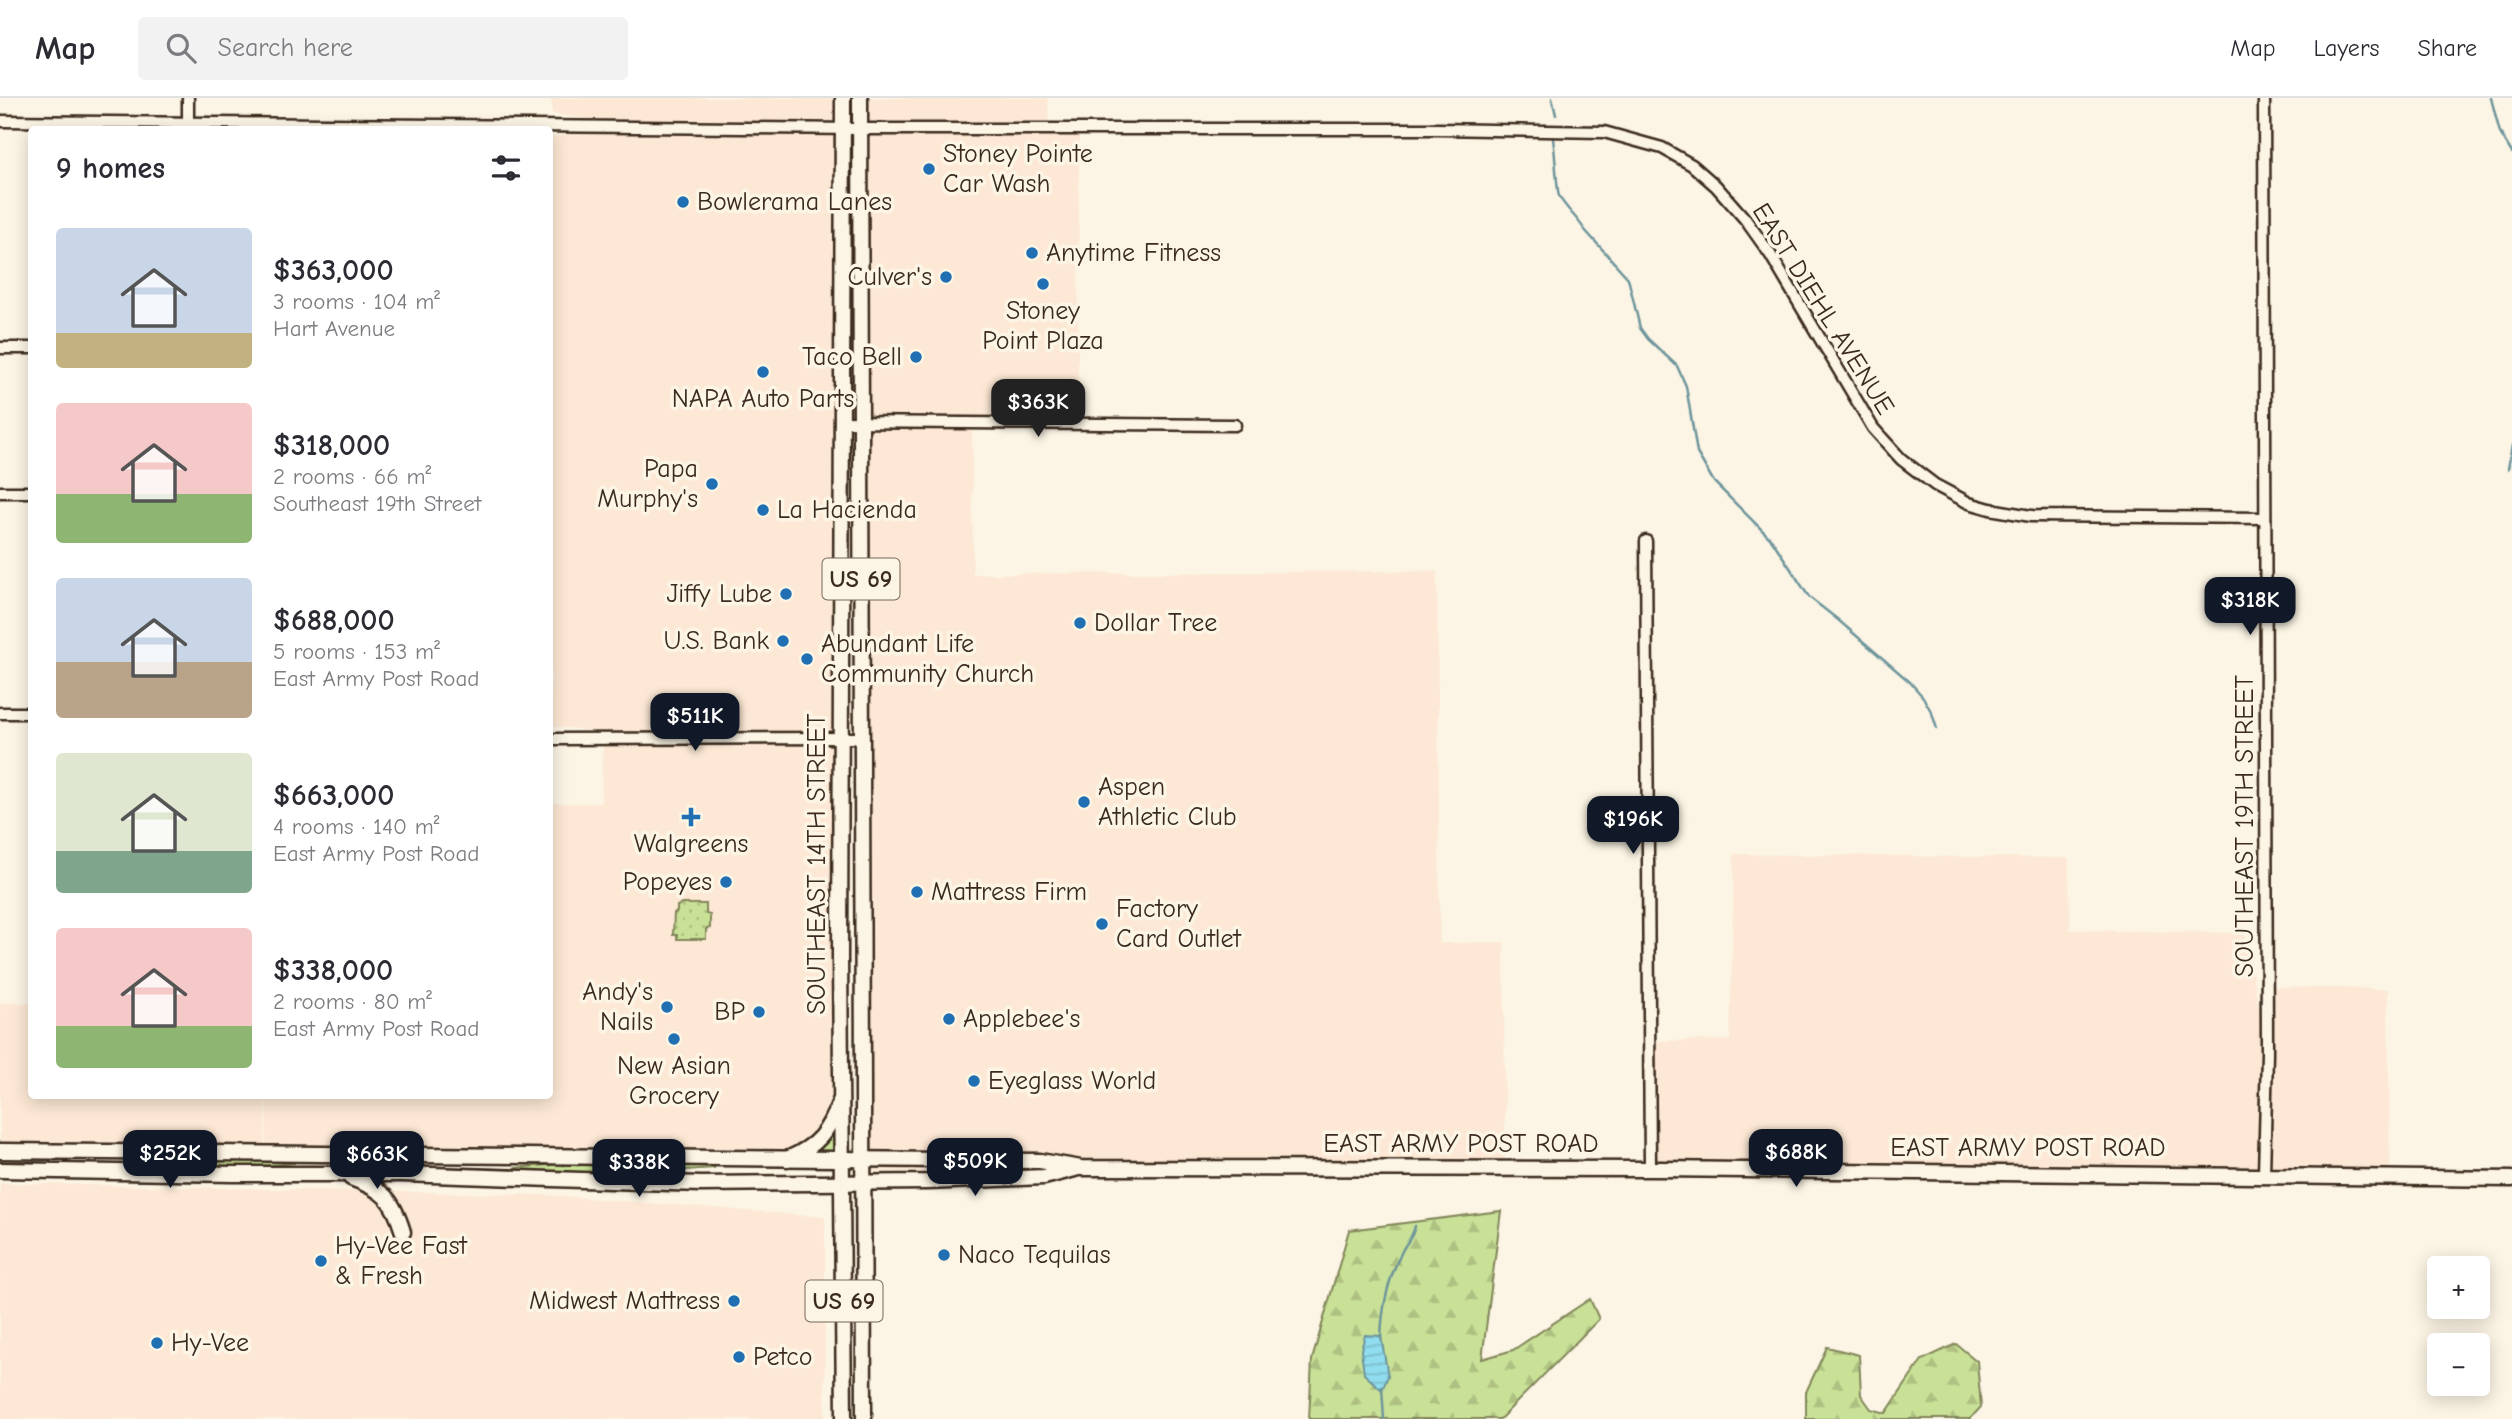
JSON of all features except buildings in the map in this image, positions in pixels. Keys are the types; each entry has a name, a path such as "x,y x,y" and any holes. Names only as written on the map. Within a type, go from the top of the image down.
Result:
{"main road":[{"name":"SOUTHEAST 14TH STREET","path":"843,98 841,738 844,1419"},
{"name":"SOUTHEAST 14TH STREET","path":"860,98 864,1419"},
{"path":"787,1159 814,1145 830,1125 843,1093"},
{"name":"EAST ARMY POST ROAD","path":"0,1151 1040,1161 1081,1168 1650,1170 2512,1179"},
{"path":"88,1171 119,1163 177,1164 195,1159 197,1153"},
{"name":"EAST ARMY POST ROAD","path":"0,1170 468,1175 701,1184 864,1184 1044,1177 1081,1168"},
{"path":"340,1174 384,1194 395,1210 403,1232"}],"street":[{"path":"188,98 188,126"},
{"name":"SOUTHEAST 19TH STREET","path":"2264,98 2267,1053 2264,1175"},
{"name":"EAST DIEHL AVENUE","path":"0,121 44,125 188,126"},
{"name":"EAST DIEHL AVENUE","path":"553,128 1604,132 1648,143 1692,165 1716,186 1745,219 1770,254 1873,428 1901,459 1935,485 1969,503 2021,515 2265,518"},
{"path":"0,348 28,348"},
{"path":"842,422 1235,425"},
{"path":"0,492 28,492"},
{"path":"1646,541 1650,1170"},
{"path":"0,713 28,713"},
{"path":"553,739 861,738"}],"shaded area":[{"path":"551,98 843,98 836,1167 266,1163 266,1099 553,1099 553,803 601,803 603,739 648,737 553,726 553,137 635,126 552,114"},
{"path":"860,98 1048,98 1049,129 1079,129 1078,424 972,423 973,574 1437,571 1440,943 1504,942 1505,1169 863,1172"},
{"path":"1734,854 2069,858 2070,930 2245,933 2266,1047 2267,987 2388,989 2390,1177 1650,1169 1649,1041 1730,1040"},
{"path":"0,1003 28,1003 28,1099 265,1099 265,1163 29,1159 0,1152"},
{"path":"0,1183 547,1195 825,1217 825,1419 0,1419"}],"green space":[{"path":"706,904 706,914 710,915 710,928 706,929 706,939 677,939 677,935 673,935 674,913 677,912 677,906"},
{"path":"835,1131 835,1153 814,1152"},
{"path":"203,1160 294,1160 294,1163 242,1168 203,1167"},
{"path":"569,1163 714,1164 714,1168 611,1175 514,1170"},
{"path":"1501,1211 1482,1359 1513,1350 1590,1299 1599,1319 1500,1419 1309,1419 1312,1360 1349,1230"},
{"path":"1956,1344 1977,1361 1981,1407 1970,1419 1806,1419 1806,1392 1827,1347 1859,1355 1861,1395 1871,1409 1886,1413 1922,1360"}],"water":[{"path":"1365,1335 1381,1336 1388,1376 1382,1390 1364,1374 1361,1350"}],"waterway":[{"path":"1552,98 1556,115"},
{"path":"2491,98 2500,133 2512,153"},
{"path":"1553,139 1559,196 1584,229 1628,278 1640,328 1677,366 1686,386 1697,453 1714,482 1772,540 1809,597 1910,682 1923,697 1937,729"},
{"path":"2508,469 2512,445"},
{"path":"1381,1338 1389,1283 1415,1226"},
{"path":"1382,1387 1384,1419"}],"place":[{"name":"Stoney Pointe Car Wash","path":"929,169"},
{"name":"Bowlerama Lanes","path":"683,202"},
{"name":"Anytime Fitness","path":"1032,253"},
{"name":"Culver's","path":"946,277"},
{"name":"Stoney Point Plaza","path":"1043,284"},
{"name":"Taco Bell","path":"916,357"},
{"name":"NAPA Auto Parts","path":"763,372"},
{"name":"Papa Murphy's","path":"712,484"},
{"name":"La Hacienda","path":"763,510"},
{"name":"Jiffy Lube","path":"786,594"},
{"name":"Dollar Tree","path":"1080,623"},
{"name":"U.S. Bank","path":"783,641"},
{"name":"Abundant Life Community Church","path":"807,659"},
{"name":"Aspen Athletic Club","path":"1084,802"},
{"name":"Walgreens","path":"691,817"},
{"name":"Popeyes","path":"726,882"},
{"name":"Mattress Firm","path":"917,892"},
{"name":"Factory Card Outlet","path":"1102,924"},
{"name":"Andy's Nails","path":"667,1007"},
{"name":"BP","path":"759,1012"},
{"name":"Applebee's","path":"949,1019"},
{"name":"New Asian Grocery","path":"674,1039"},
{"name":"Eyeglass World","path":"974,1081"},
{"name":"Naco Tequilas","path":"944,1255"},
{"name":"Hy-Vee Fast & Fresh","path":"321,1261"},
{"name":"Midwest Mattress","path":"734,1301"},
{"name":"Hy-Vee","path":"157,1343"},
{"name":"Petco","path":"739,1357"}]}
